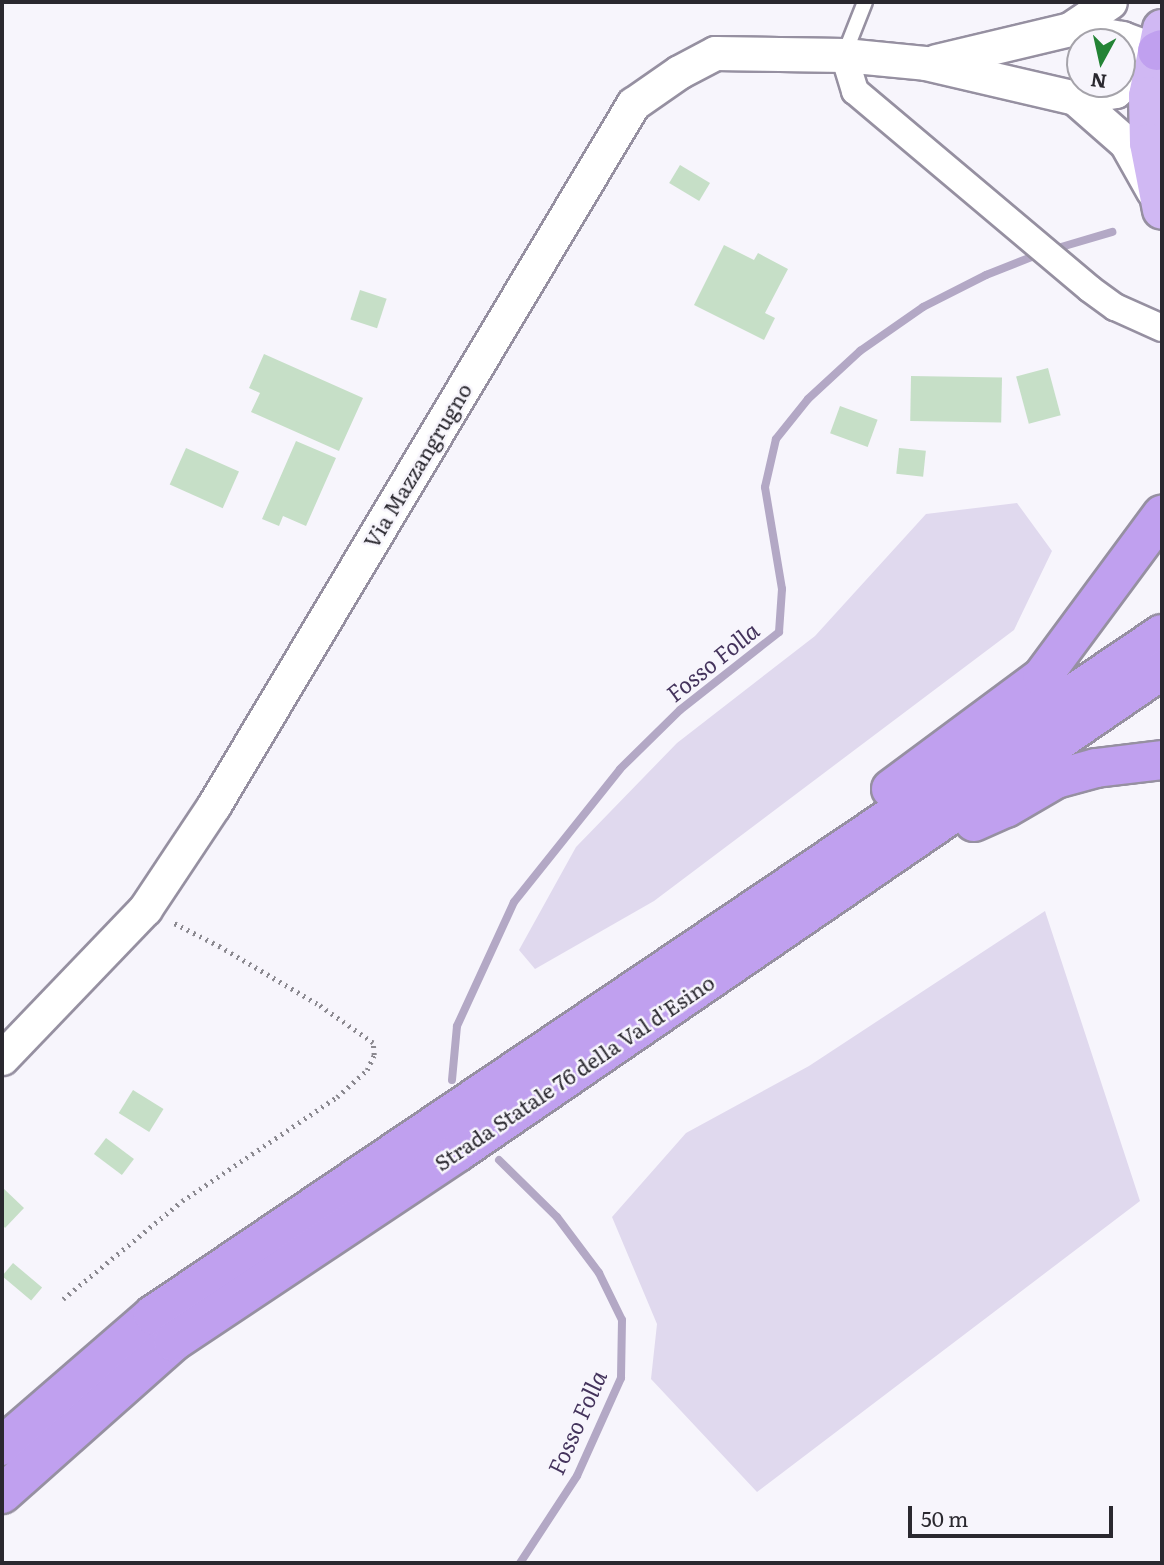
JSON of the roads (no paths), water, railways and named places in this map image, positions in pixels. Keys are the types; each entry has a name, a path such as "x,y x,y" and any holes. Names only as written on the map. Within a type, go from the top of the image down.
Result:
{"highway":[{"path":"872,850 892,788 1042,677 1162,515"},
{"name":"Strada Statale 76 della Val d'Esino","path":"2,1494 173,1342 872,850 1162,634"},
{"name":"Strada Statale 76 della Val d'Esino","path":"2,1446 153,1315 872,850 1162,670"},
{"path":"872,850 1006,808 1056,779 1096,768 1162,760"}],"main road":[{"name":"Via Mazzangrugno","path":"1160,43 1148,96 1149,143 1161,206"}],"street":[{"name":"Via Mazzangrugno","path":"1071,28 1110,2"},
{"name":"Via Mazzangrugno","path":"925,63 1066,30"},
{"name":"Via Mazzangrugno","path":"1136,40 1160,43"},
{"name":"Via Mazzangrugno","path":"1136,69 1160,43"},
{"name":"Via Mazzangrugno","path":"2,1058 145,909 214,805 633,104 679,72 715,53 844,55 925,63 1066,96"},
{"path":"844,55 855,91 1069,273 1115,307 1162,328"},
{"name":"Via Mazzangrugno","path":"1075,98 1126,143 1161,206"}],"lane":[{"path":"844,55 865,2"}],"waterway":[{"name":"Fosso Folla","path":"1051,250 1112,232"},
{"name":"Fosso Folla","path":"452,1080 457,1026 514,902 620,769 680,710 779,632 782,589 765,487 776,439 808,399 860,351 923,307 986,275 1039,254"},
{"name":"Fosso Folla","path":"499,1160 557,1217 599,1273 622,1320 621,1378 577,1476 520,1563"}]}
